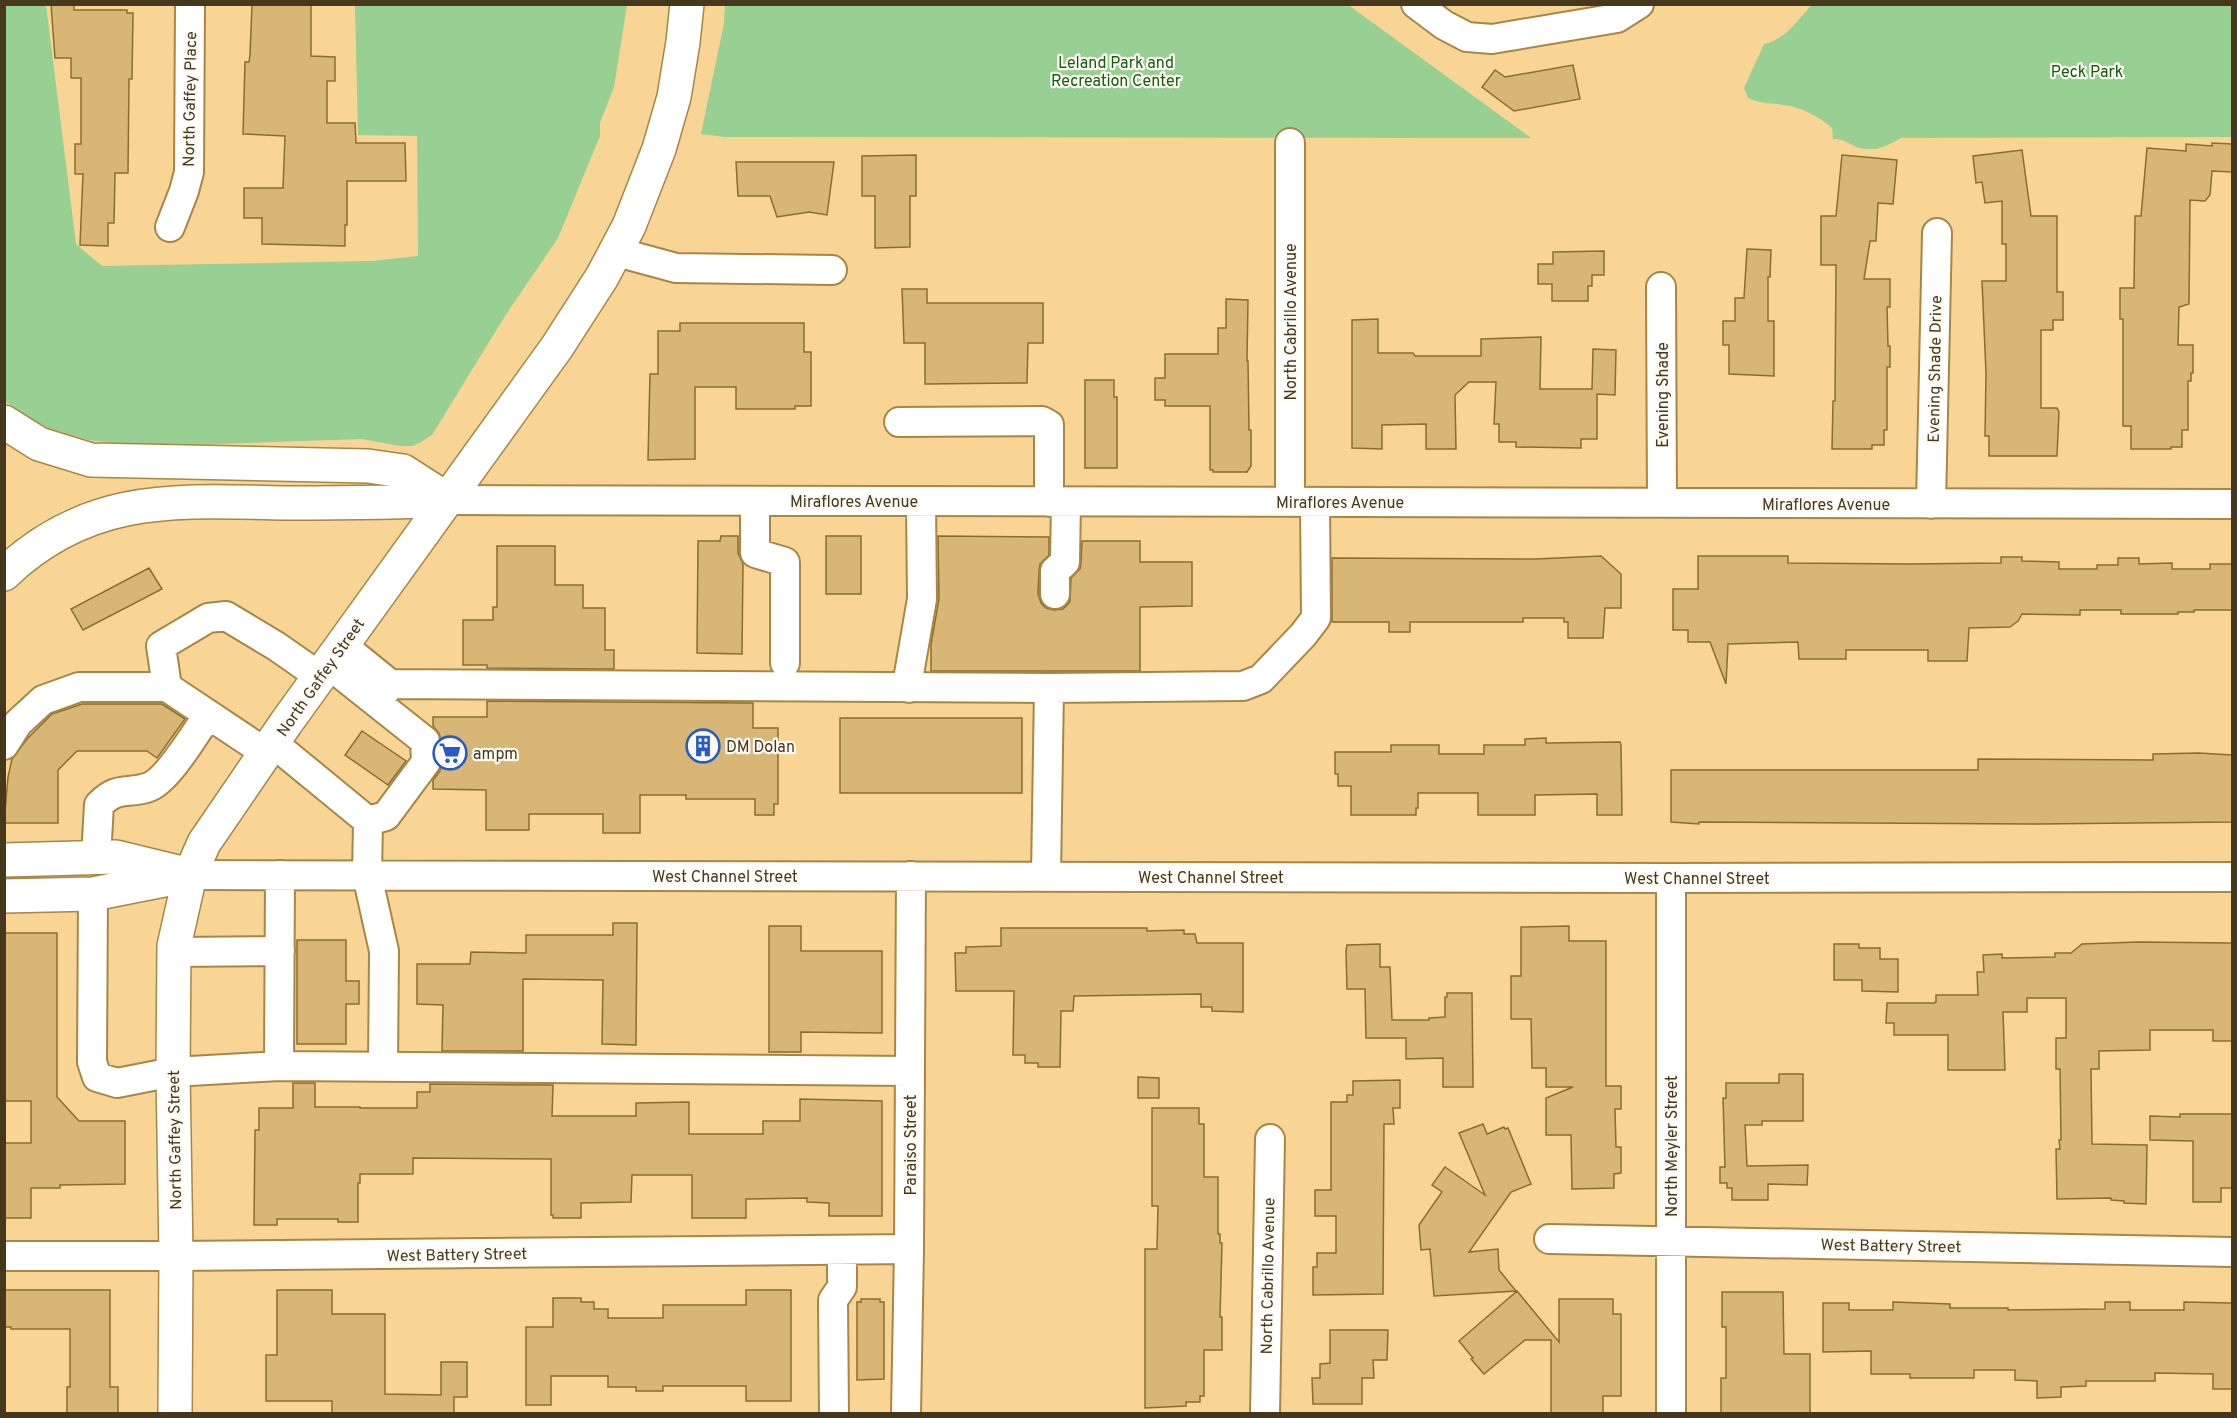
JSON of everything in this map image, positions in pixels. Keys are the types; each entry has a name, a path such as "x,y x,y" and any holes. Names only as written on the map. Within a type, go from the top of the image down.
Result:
{"main road":[{"name":"North Gaffey Street","path":"175,1413 174,952 190,875 204,843 330,662 576,321 616,252 640,202 667,124 679,69 687,4"},
{"path":"4,423 39,444 91,460 368,466 403,471 448,500"},
{"path":"4,574 27,554 59,534 104,514 134,506 181,501 370,504 448,500"},
{"name":"West Channel Street","path":"4,860 116,857 190,875"},
{"name":"West Channel Street","path":"4,896 93,894 190,875"}],"street":[{"name":"North Gaffey Place","path":"170,227 189,172 190,4"},
{"path":"1416,4 1467,37 1492,39 1617,18 1639,4"},
{"name":"North Cabrillo Avenue","path":"384,694 1243,686 1261,679 1316,618 1303,502 1290,143"},
{"name":"Evening Shade Drive","path":"1931,504 1937,234"},
{"path":"616,252 676,268 832,270"},
{"name":"Evening Shade","path":"1661,287 1662,503"},
{"path":"899,422 1042,421 1049,425 1065,562 1055,571 1055,594"},
{"path":"2232,495 2232,504"},
{"name":"Miraflores Avenue","path":"448,500 2232,504"},
{"path":"755,501 755,553 785,562 785,663"},
{"path":"909,688 922,599 921,501"},
{"path":"167,687 161,646 208,618 226,616 276,646 330,662 384,694 425,741 426,762 386,816 368,821"},
{"path":"4,745 18,723 43,700 79,687 167,687 208,714 270,748 368,821"},
{"path":"1046,876 1049,688"},
{"path":"96,857 99,805 109,794 151,786 165,776 208,714"},
{"path":"368,821 367,875 384,951 382,1067"},
{"name":"West Channel Street","path":"190,875 1671,878 2232,876"},
{"path":"279,1066 280,875"},
{"name":"Paraiso Street","path":"906,1413 911,876"},
{"name":"North Meyler Street","path":"1671,878 1671,1413"},
{"path":"93,894 92,1062 97,1077 117,1083 173,1072 279,1066 910,1071"},
{"path":"174,952 279,951"},
{"name":"North Cabrillo Avenue","path":"1264,1413 1270,1139"},
{"name":"West Battery Street","path":"1549,1239 2232,1252"},
{"name":"West Battery Street","path":"4,1256 909,1249"},
{"path":"834,1413 833,1300 842,1287 842,1250"}],"green space":[{"name":"Leland Park and Recreation Center","path":"1347,4 1531,138 725,137 701,134 724,23 725,5"},
{"name":"Peck Park","path":"1812,4 2232,5 2232,137 1901,138 1876,149 1856,147 1833,139 1832,128 1810,113 1791,106 1753,100 1748,98 1744,88 1764,44 1785,34"},
{"path":"4,5 46,5 76,244 102,266 372,261 418,256 417,136 358,135 355,5 627,5 614,87 600,123 600,136 558,238 505,316 432,435 412,446 400,446 362,439 190,445 113,443 89,440 48,428 28,418 5,401"}],"building":[{"path":"51,4 74,4 74,10 127,10 127,13 133,13 132,79 129,79 128,173 115,173 114,223 108,223 108,246 80,245 83,174 75,174 75,144 81,144 81,78 71,78 71,58 55,58"},
{"path":"252,4 311,5 311,56 335,57 335,81 327,81 327,123 355,123 356,143 405,143 406,181 347,181 345,246 262,244 262,218 244,218 244,188 283,188 285,136 243,134 245,62 249,62 250,55"},
{"path":"1573,65 1580,99 1514,111 1482,87 1495,70 1505,77"},
{"path":"2212,143 2232,144 2232,172 2212,171 2210,195 2205,201 2190,200 2189,304 2179,307 2178,345 2193,345 2193,373 2191,373 2191,381 2188,381 2188,430 2182,430 2182,447 2131,449 2131,426 2123,426 2123,319 2120,319 2120,288 2134,288 2135,216 2141,216 2147,148 2186,151 2186,144 2212,146"},
{"path":"2022,150 2031,216 2057,216 2057,292 2063,292 2063,320 2053,320 2053,330 2041,330 2041,408 2057,408 2059,412 2057,456 1989,456 1989,436 1985,436 1986,373 1982,281 2006,281 2006,244 2002,244 2002,201 1985,203 1982,182 1976,183 1973,156"},
{"path":"916,155 916,196 910,196 910,247 875,248 875,196 862,196 862,156"},
{"path":"1842,155 1897,160 1893,204 1878,203 1876,241 1870,241 1864,279 1890,279 1890,307 1887,307 1890,367 1887,367 1887,430 1884,430 1884,445 1872,445 1872,449 1832,449 1833,401 1835,401 1836,265 1821,265 1821,216 1836,216"},
{"path":"736,162 834,162 827,215 809,212 777,217 770,196 738,196"},
{"path":"1747,249 1771,250 1770,277 1768,277 1768,321 1774,321 1774,376 1729,374 1729,345 1723,345 1723,321 1735,321 1735,298 1744,298"},
{"path":"1604,251 1604,275 1592,275 1592,286 1588,286 1588,301 1552,301 1552,284 1538,284 1538,264 1553,264 1553,252"},
{"path":"902,289 927,289 927,303 1043,303 1043,343 1028,343 1027,383 925,384 925,343 904,343"},
{"path":"1226,299 1248,300 1247,361 1251,466 1247,472 1213,472 1210,470 1210,406 1165,406 1165,400 1155,400 1155,378 1165,378 1165,354 1218,354 1218,328 1226,328"},
{"path":"1378,319 1378,353 1413,353 1415,356 1481,356 1481,339 1541,337 1540,389 1592,389 1593,349 1616,350 1615,395 1597,394 1597,439 1581,439 1581,448 1516,447 1516,442 1499,442 1499,424 1494,424 1496,382 1469,382 1455,395 1456,449 1426,449 1426,424 1382,425 1382,449 1352,448 1352,320"},
{"path":"680,323 804,323 804,352 811,352 811,406 795,406 795,409 736,409 736,387 695,387 695,459 648,460 650,374 658,374 658,331 680,331"},
{"path":"1085,380 1114,380 1114,397 1117,397 1117,468 1085,468"},
{"path":"721,536 738,536 738,553 743,564 742,654 697,653 698,541 720,541"},
{"path":"826,536 861,536 861,594 826,594"},
{"path":"938,536 1049,537 1049,555 1040,564 1038,594 1041,603 1046,608 1054,610 1063,609 1070,602 1071,578 1080,569 1082,541 1140,541 1140,562 1192,562 1192,606 1140,607 1140,671 931,671 931,644 939,599"},
{"path":"497,546 555,546 555,585 583,585 583,608 605,608 605,650 614,650 614,669 487,668 487,665 463,665 463,620 493,620 493,607 497,607"},
{"path":"1601,556 1621,574 1621,608 1605,608 1603,638 1568,638 1568,622 1564,622 1564,618 1523,618 1523,622 1410,622 1410,632 1389,632 1389,622 1332,622 1332,558 1536,559"},
{"path":"1698,556 1788,556 1788,563 1909,564 2001,563 2001,557 2022,557 2022,561 2059,562 2059,569 2097,569 2097,565 2118,565 2118,558 2139,558 2139,564 2172,563 2172,569 2210,569 2210,564 2232,564 2232,610 2194,610 2194,612 2178,612 2178,614 2121,614 2121,610 2080,610 2080,615 2022,614 2018,621 2010,627 1969,628 1967,661 1928,661 1928,650 1846,650 1846,659 1799,659 1798,642 1728,644 1726,684 1710,642 1688,642 1688,630 1673,630 1673,589 1698,589"},
{"path":"149,568 162,589 83,630 71,609"},
{"path":"487,701 753,703 753,728 778,728 778,804 774,804 774,815 755,815 755,799 686,799 686,795 640,795 640,833 603,833 603,814 529,814 529,830 486,830 486,790 433,789 433,780 440,771 442,761 441,740 433,726 433,717 487,717"},
{"path":"82,704 162,704 185,719 157,758 147,751 77,751 58,770 58,823 4,823 12,759 27,739 52,714"},
{"path":"840,718 1022,718 1022,793 840,793"},
{"path":"362,731 406,761 388,785 345,755"},
{"path":"1546,738 1546,743 1620,742 1622,815 1597,815 1597,794 1535,795 1535,815 1478,815 1478,793 1418,793 1416,815 1351,815 1351,786 1338,786 1338,774 1335,774 1335,752 1391,752 1391,745 1439,745 1439,754 1484,754 1484,745 1525,745 1525,739"},
{"path":"2153,754 2232,755 2232,822 2037,824 1699,822 1699,824 1671,822 1671,770 1978,770 1978,759 2153,760"},
{"path":"613,923 637,923 636,1045 602,1044 603,980 523,979 523,1051 442,1051 443,1005 417,1004 417,964 470,964 471,952 526,953 526,935 613,935"},
{"path":"769,926 801,926 801,951 882,951 882,1033 801,1032 801,1052 769,1052"},
{"path":"1569,926 1569,941 1606,941 1606,1086 1621,1086 1621,1109 1615,1109 1616,1147 1621,1147 1621,1173 1614,1174 1614,1188 1572,1189 1571,1135 1546,1135 1546,1098 1573,1087 1546,1087 1546,1068 1532,1068 1531,1019 1511,1019 1511,976 1521,976 1521,927"},
{"path":"1001,928 1184,930 1184,934 1195,934 1197,943 1243,943 1243,1012 1212,1011 1212,1007 1201,1007 1201,994 1074,996 1073,1011 1061,1011 1060,1067 1038,1067 1038,1063 1025,1063 1025,1055 1013,1055 1014,991 956,991 955,953 966,953 966,947 1001,946"},
{"path":"4,933 57,933 57,1097 79,1121 125,1121 125,1184 31,1188 31,1218 4,1218 4,1143 31,1143 31,1101 4,1101"},
{"path":"297,940 346,940 346,981 359,981 359,1004 346,1004 346,1044 297,1044"},
{"path":"2232,943 2232,1041 2213,1041 2213,1030 2150,1030 2150,1050 2099,1051 2099,1069 2091,1069 2092,1144 2147,1145 2146,1204 2124,1203 2124,1201 2111,1200 2111,1198 2057,1199 2056,1149 2060,1149 2059,1140 2061,1140 2060,1069 2056,1069 2056,1038 2066,1038 2066,998 2027,998 2027,1012 2003,1012 2005,1070 1948,1070 1948,1035 1894,1035 1894,1023 1886,1023 1887,1003 1934,1003 1936,995 1978,995 1977,972 1984,972 1983,955 2002,954 2002,958 2055,957 2055,953 2071,953 2082,944"},
{"path":"1380,944 1380,967 1390,967 1392,1020 1429,1020 1429,1018 1445,1017 1447,993 1472,993 1473,1087 1443,1087 1443,1058 1406,1059 1406,1038 1366,1038 1365,989 1347,989 1346,951 1347,945"},
{"path":"1834,944 1859,944 1859,948 1880,948 1880,959 1898,959 1898,992 1862,991 1862,980 1834,980"},
{"path":"1779,1074 1803,1074 1803,1121 1762,1121 1762,1125 1745,1125 1747,1166 1808,1165 1807,1185 1768,1184 1768,1200 1732,1200 1732,1188 1727,1188 1727,1183 1720,1183 1720,1167 1725,1167 1723,1098 1726,1098 1726,1083 1779,1083"},
{"path":"1138,1077 1159,1078 1159,1098 1138,1098"},
{"path":"1400,1080 1400,1108 1393,1108 1394,1124 1384,1124 1383,1294 1313,1295 1313,1267 1317,1267 1317,1253 1336,1253 1336,1216 1315,1216 1315,1190 1331,1190 1331,1102 1347,1102 1347,1095 1353,1095 1353,1081"},
{"path":"293,1083 315,1083 315,1107 417,1108 417,1092 430,1092 430,1084 553,1085 552,1116 636,1116 636,1103 689,1102 689,1134 763,1134 763,1121 800,1121 800,1099 882,1101 882,1216 829,1216 829,1203 807,1202 807,1198 746,1199 746,1218 692,1218 692,1175 632,1175 631,1202 581,1203 581,1218 553,1218 551,1215 551,1159 413,1158 413,1174 360,1174 358,1222 338,1222 338,1219 277,1219 277,1225 254,1225 255,1130 259,1130 259,1108 293,1108"},
{"path":"1152,1108 1199,1108 1199,1124 1204,1124 1204,1177 1218,1177 1218,1234 1220,1234 1220,1243 1222,1243 1220,1317 1222,1317 1222,1350 1204,1350 1204,1396 1200,1396 1200,1402 1186,1402 1186,1406 1145,1408 1145,1249 1157,1249 1158,1206 1152,1206"},
{"path":"2180,1114 2232,1114 2232,1188 2221,1188 2221,1202 2193,1202 2193,1141 2150,1140 2150,1116 2180,1117"},
{"path":"1483,1124 1487,1134 1504,1127 1508,1128 1531,1184 1511,1192 1469,1252 1498,1249 1499,1270 1516,1291 1434,1296 1430,1249 1421,1250 1419,1225 1442,1192 1432,1185 1445,1167 1485,1195 1459,1133"},
{"path":"4,1290 110,1290 110,1387 118,1387 118,1413 67,1413 67,1387 70,1387 70,1329 4,1327"},
{"path":"277,1290 332,1290 332,1314 385,1314 385,1394 441,1395 441,1362 467,1362 467,1397 454,1397 454,1413 332,1413 332,1401 266,1401 266,1355 277,1355"},
{"path":"746,1290 791,1290 791,1401 746,1401 746,1386 663,1386 663,1391 636,1391 636,1387 608,1387 608,1376 551,1376 551,1405 526,1405 526,1327 553,1327 553,1298 581,1298 581,1302 594,1302 594,1309 608,1309 608,1318 663,1318 663,1305 746,1305"},
{"path":"1517,1291 1559,1342 1559,1299 1613,1299 1613,1314 1621,1314 1621,1396 1603,1396 1603,1413 1551,1413 1551,1340 1525,1340 1484,1374 1471,1359 1473,1358 1459,1341"},
{"path":"1722,1292 1783,1292 1784,1354 1810,1354 1810,1413 1721,1413 1721,1378 1726,1378 1726,1327 1722,1327"},
{"path":"861,1299 880,1299 880,1302 884,1302 884,1379 857,1380 857,1302 861,1302"},
{"path":"1893,1302 1950,1304 1950,1308 2008,1308 2008,1310 2105,1309 2105,1302 2130,1302 2130,1310 2184,1310 2184,1302 2232,1303 2232,1389 2213,1389 2213,1374 2155,1373 2155,1381 2086,1381 2086,1386 2061,1387 2061,1397 2037,1398 2037,1381 2015,1380 2015,1370 1974,1370 1974,1378 1910,1378 1910,1374 1871,1374 1871,1351 1823,1352 1823,1303 1849,1303 1849,1310 1893,1310"},
{"path":"1330,1330 1388,1330 1387,1360 1373,1360 1374,1378 1362,1378 1362,1404 1313,1404 1312,1378 1320,1378 1320,1364 1330,1363"}],"place":[{"name":"DM Dolan","path":"703,746"},
{"name":"ampm","path":"450,753"}]}
